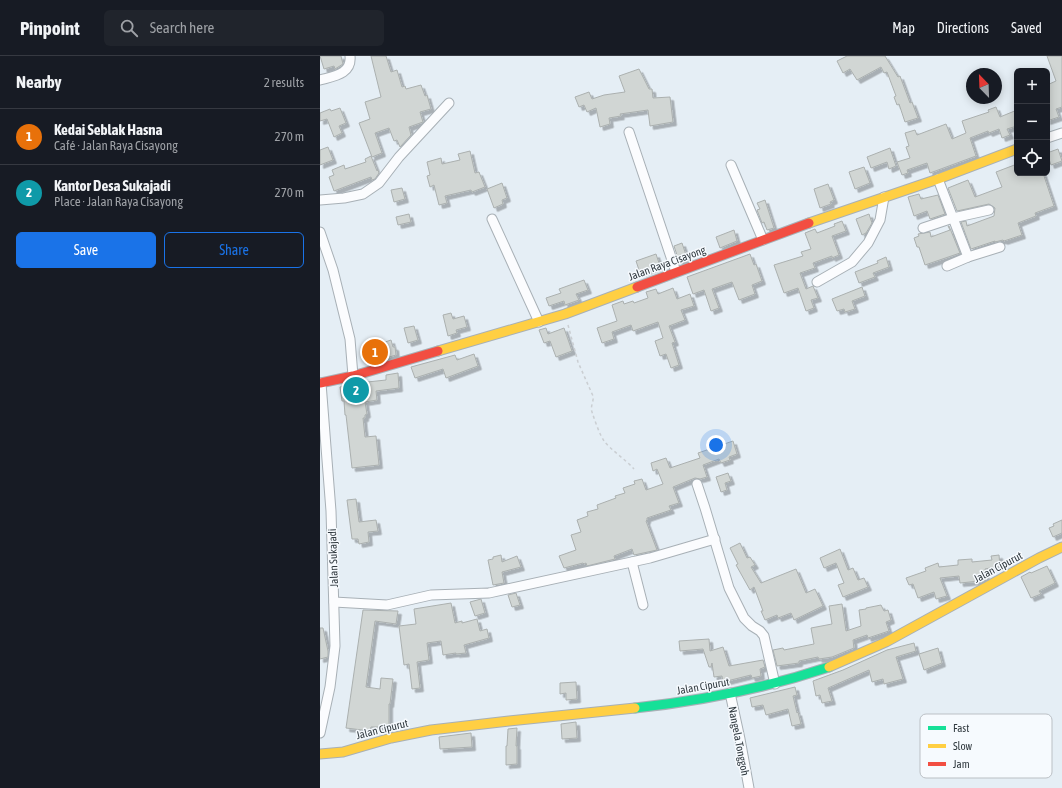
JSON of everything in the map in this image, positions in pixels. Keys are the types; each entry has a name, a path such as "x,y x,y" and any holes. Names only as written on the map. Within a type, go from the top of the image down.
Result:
{"street":[{"path":"320,80 340,74 348,68 351,63 350,56"},
{"path":"320,200 344,198 363,194 379,183 399,158 449,103"},
{"path":"629,132 676,272"},
{"path":"1050,137 1062,133"},
{"name":"Jalan Raya Cisayong","path":"320,383 353,376 565,314 841,211 938,179 1014,150"},
{"path":"732,165 763,240"},
{"path":"938,179 968,257"},
{"path":"817,282 852,262 868,244 880,220 884,197"},
{"path":"923,228 954,218 988,210"},
{"path":"492,219 538,322"},
{"path":"320,232 333,270 350,339 353,376"},
{"path":"948,266 968,257 1000,247"},
{"name":"Jalan Sukajadi","path":"320,383 331,511 335,646 330,687 320,733"},
{"path":"697,484 729,588 744,618 760,631 767,642 775,684"},
{"path":"334,602 387,606 431,595 489,593 632,562 715,539"},
{"name":"Jalan Cipurut","path":"320,754 351,750 382,740 433,730 678,703 775,684 840,663 883,643 910,630 979,590 1062,547"},
{"path":"632,562 643,605"},
{"name":"Nangela Tonggoh","path":"730,694 740,739 748,788"}],"path":[{"path":"565,314 577,358 594,399 592,411 602,437 606,443 626,460 634,470"}],"building":[{"path":"320,56 341,56 343,64 335,69 334,66 324,69"},
{"path":"371,56 386,56 391,72 397,70 402,87 405,86 406,89 421,85 425,96 427,95 431,109 420,112 423,122 409,127 411,135 400,147 397,140 394,141 389,128 375,133 382,153 372,157 359,123 370,119 365,102 381,97"},
{"path":"847,56 885,56 898,77 900,76 910,103 912,102 918,118 905,122 899,104 897,105 894,97 896,96 887,72 884,73 881,67 857,80 850,69 843,73 837,61"},
{"path":"1047,56 1062,56 1062,107 1056,109 1059,117 1050,120 1050,84 1056,81"},
{"path":"639,69 649,89 652,89 653,98 670,97 673,122 650,126 648,110 620,114 621,116 609,118 610,124 600,127 596,108 587,112 584,105 579,107 575,97 589,92 592,99 604,95 625,92 619,76"},
{"path":"996,107 1000,117 1014,111 1014,127 1007,129 1010,135 1002,138 999,129 989,133 988,131 970,138 976,156 930,173 927,163 907,170 908,173 902,175 897,162 910,158 906,147 909,146 905,133 915,130 917,135 946,124 952,139 966,133 962,121 989,112 988,110"},
{"path":"340,108 346,123 339,126 342,133 334,137 327,119 320,121 320,113 330,109 331,111"},
{"path":"328,147 333,160 320,165 320,150"},
{"path":"890,148 896,166 889,169 887,162 871,168 867,157"},
{"path":"1058,149 1062,161 1051,165 1050,152"},
{"path":"470,151 475,173 479,172 485,187 472,192 471,190 445,196 447,203 439,205 434,185 430,187 427,176 430,175 427,162 441,158 442,164 460,160 458,154"},
{"path":"371,156 379,173 375,179 372,180 371,177 334,191 329,177 334,175 332,170 344,165 345,169 366,162 365,159"},
{"path":"1014,165 1014,176 1044,176 1054,206 1035,213 1036,216 1018,223 1022,235 1004,241 995,241 971,249 961,222 966,221 967,226 994,216 995,208 989,204 957,211 948,188 968,180 975,197 1002,187 996,172"},
{"path":"864,167 870,183 855,189 849,172"},
{"path":"502,183 507,198 502,200 503,204 494,208 487,189"},
{"path":"828,184 834,200 830,202 831,204 820,208 814,189"},
{"path":"402,188 405,199 394,202 391,190"},
{"path":"919,194 921,199 938,195 945,214 930,219 927,211 914,216 908,197"},
{"path":"765,200 774,228 767,230 764,222 762,223 757,210 760,209 757,203"},
{"path":"409,214 411,222 398,225 396,217"},
{"path":"869,214 872,223 866,233 862,235 856,219"},
{"path":"842,221 846,231 832,236 839,255 813,263 815,268 800,273 806,289 813,286 818,298 811,300 814,308 806,311 798,288 784,293 774,265 803,256 801,252 811,249 805,233 815,229 817,233 835,226 834,224"},
{"path":"949,226 960,253 925,265 919,247 917,247 914,238 919,236 918,234 930,232 931,237 950,230"},
{"path":"734,230 737,241 720,248 716,237"},
{"path":"682,243 687,258 679,261 674,246"},
{"path":"656,254 660,266 640,273 636,261"},
{"path":"750,254 754,265 756,264 762,281 752,285 755,294 739,300 732,282 712,289 719,308 711,311 704,290 693,294 687,277"},
{"path":"886,257 889,267 873,273 875,277 859,283 855,272 878,263 877,261"},
{"path":"584,280 588,290 576,294 579,300 565,305 564,301 549,306 546,298 561,293 559,289"},
{"path":"862,287 865,296 852,301 855,309 845,312 844,309 837,311 832,299"},
{"path":"673,288 677,299 690,294 694,306 681,310 685,320 669,326 675,342 672,343 679,365 671,368 666,354 660,356 655,341 663,338 658,322 633,331 631,325 612,332 614,339 602,343 597,328 617,321 612,305 623,301 624,304 633,301 634,303 648,298 646,292 656,289 658,294"},
{"path":"451,313 453,319 464,316 467,327 456,330 457,333 448,336 443,315"},
{"path":"414,326 418,340 408,343 404,328"},
{"path":"546,328 548,334 564,328 572,351 556,357 550,341 544,343 539,330"},
{"path":"391,340 393,347 395,347 396,355 373,362 368,344 378,341 379,344"},
{"path":"474,354 478,366 446,378 443,369 415,378 411,367 455,355 457,360"},
{"path":"398,373 399,388 376,391 377,400 365,402 367,414 365,415 365,418 363,418 365,437 376,436 379,465 352,468 344,401 342,401 340,387 358,383 386,380 386,375"},
{"path":"733,441 737,454 729,457 730,460 721,463 719,459 703,465 707,477 700,479 695,478 673,487 679,503 669,506 671,510 647,518 646,521 657,550 634,555 632,549 614,556 615,559 587,566 586,563 583,563 564,568 559,556 576,550 571,535 581,532 577,520 588,516 587,512 598,509 597,505 625,493 623,488 635,484 634,481 642,479 646,490 663,484 657,469 653,471 651,463 666,458 670,468 700,458 698,453"},
{"path":"728,473 731,481 725,483 727,490 721,492 716,477"},
{"path":"356,499 359,522 376,520 378,531 368,532 369,542 359,544 358,539 352,539 347,500"},
{"path":"1062,520 1062,533 1053,537 1049,528 1054,526 1053,524"},
{"path":"740,543 747,558 750,557 755,565 751,567 761,583 796,569 806,593 815,589 823,606 794,620 791,613 778,618 777,615 765,620 754,587 750,590 736,565 738,564 730,548"},
{"path":"840,549 848,570 853,568 858,580 864,578 868,587 843,597 838,585 844,583 836,563 824,568 820,558"},
{"path":"501,555 502,562 517,556 521,567 502,572 504,583 493,585 488,560"},
{"path":"999,555 1000,566 985,569 986,578 980,581 960,583 959,576 940,578 947,596 936,599 934,592 918,598 913,584 909,585 906,578 926,571 925,568 938,563 939,567 958,565 958,560 972,559 972,562 992,560 991,556"},
{"path":"1047,566 1055,583 1039,591 1041,594 1031,598 1021,577"},
{"path":"516,593 520,605 512,607 508,595"},
{"path":"481,599 485,613 475,616 470,602"},
{"path":"451,603 455,623 462,621 462,623 477,619 480,631 487,629 489,638 464,645 466,653 456,654 443,655 441,641 427,643 429,660 417,662 420,688 412,689 409,664 404,665 399,626 416,624 414,609"},
{"path":"842,604 846,631 861,626 859,610 881,605 884,611 888,610 891,620 886,622 889,631 868,638 867,635 853,640 854,648 832,657 819,659 818,657 799,661 799,663 777,666 773,650 783,648 784,650 814,644 811,628 832,624 829,606"},
{"path":"363,610 398,611 396,624 375,621 366,687 380,689 381,678 393,679 389,704 389,727 371,727 370,731 346,728"},
{"path":"320,628 323,628 328,657 320,659"},
{"path":"709,639 710,651 723,647 729,666 763,660 765,667 760,669 761,676 752,678 751,675 723,682 722,676 714,677 712,663 711,667 709,667 703,649 680,651 679,641"},
{"path":"914,643 916,651 896,657 903,679 884,684 883,679 872,682 869,670 828,688 832,701 822,703 820,695 816,696 813,681 843,670 887,650"},
{"path":"938,648 942,663 924,670 919,654"},
{"path":"576,682 577,699 566,700 566,693 560,694 560,683"},
{"path":"795,687 797,695 793,696 801,724 792,726 788,709 766,715 763,705 752,707 750,698"},
{"path":"576,722 577,738 562,739 561,724"},
{"path":"517,728 517,764 506,765 508,729"},
{"path":"471,733 472,747 440,749 439,737"}],"traffic: fast":[{"path":"635,708 684,702 733,693 805,675 829,667"}],"traffic: slow":[{"path":"809,223 938,179 1014,150"},
{"path":"438,351 565,314 637,287"},
{"path":"829,667 886,642 1039,558 1062,547"},
{"path":"320,754 343,752 391,738 431,730 635,708"}],"traffic: jam":[{"path":"637,287 809,223"},
{"path":"320,383 353,376 438,351"}],"place":[{"name":"Kedai Seblak Hasna","path":"375,352"},
{"name":"Kantor Desa Sukajadi","path":"356,390"}]}
